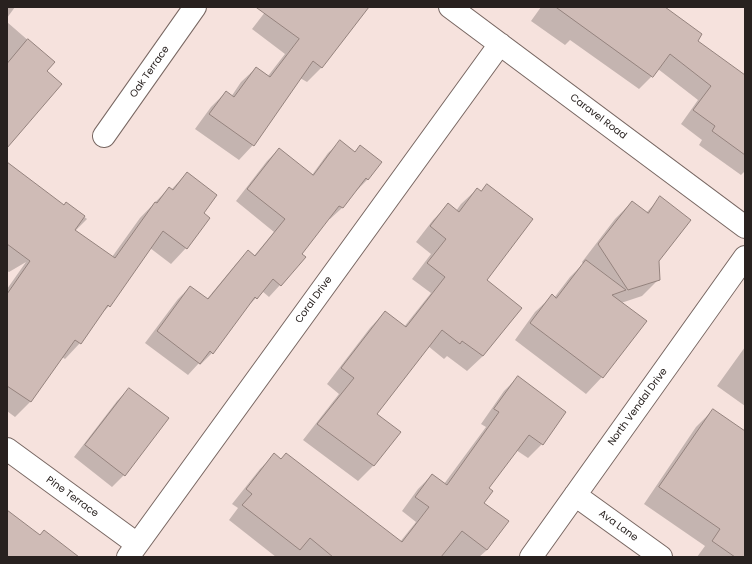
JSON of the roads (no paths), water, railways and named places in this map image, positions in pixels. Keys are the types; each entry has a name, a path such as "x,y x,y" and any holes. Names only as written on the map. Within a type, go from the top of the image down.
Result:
{"street":[{"name":"Oak Terrace","path":"104,136 195,7"},
{"name":"Caravel Road","path":"450,7 745,227"},
{"name":"Coral Drive","path":"133,550 500,44"},
{"name":"North Vendal Drive","path":"531,557 745,257"},
{"name":"Pine Terrace","path":"7,450 133,550"},
{"name":"Ava Lane","path":"575,495 661,557"}]}
